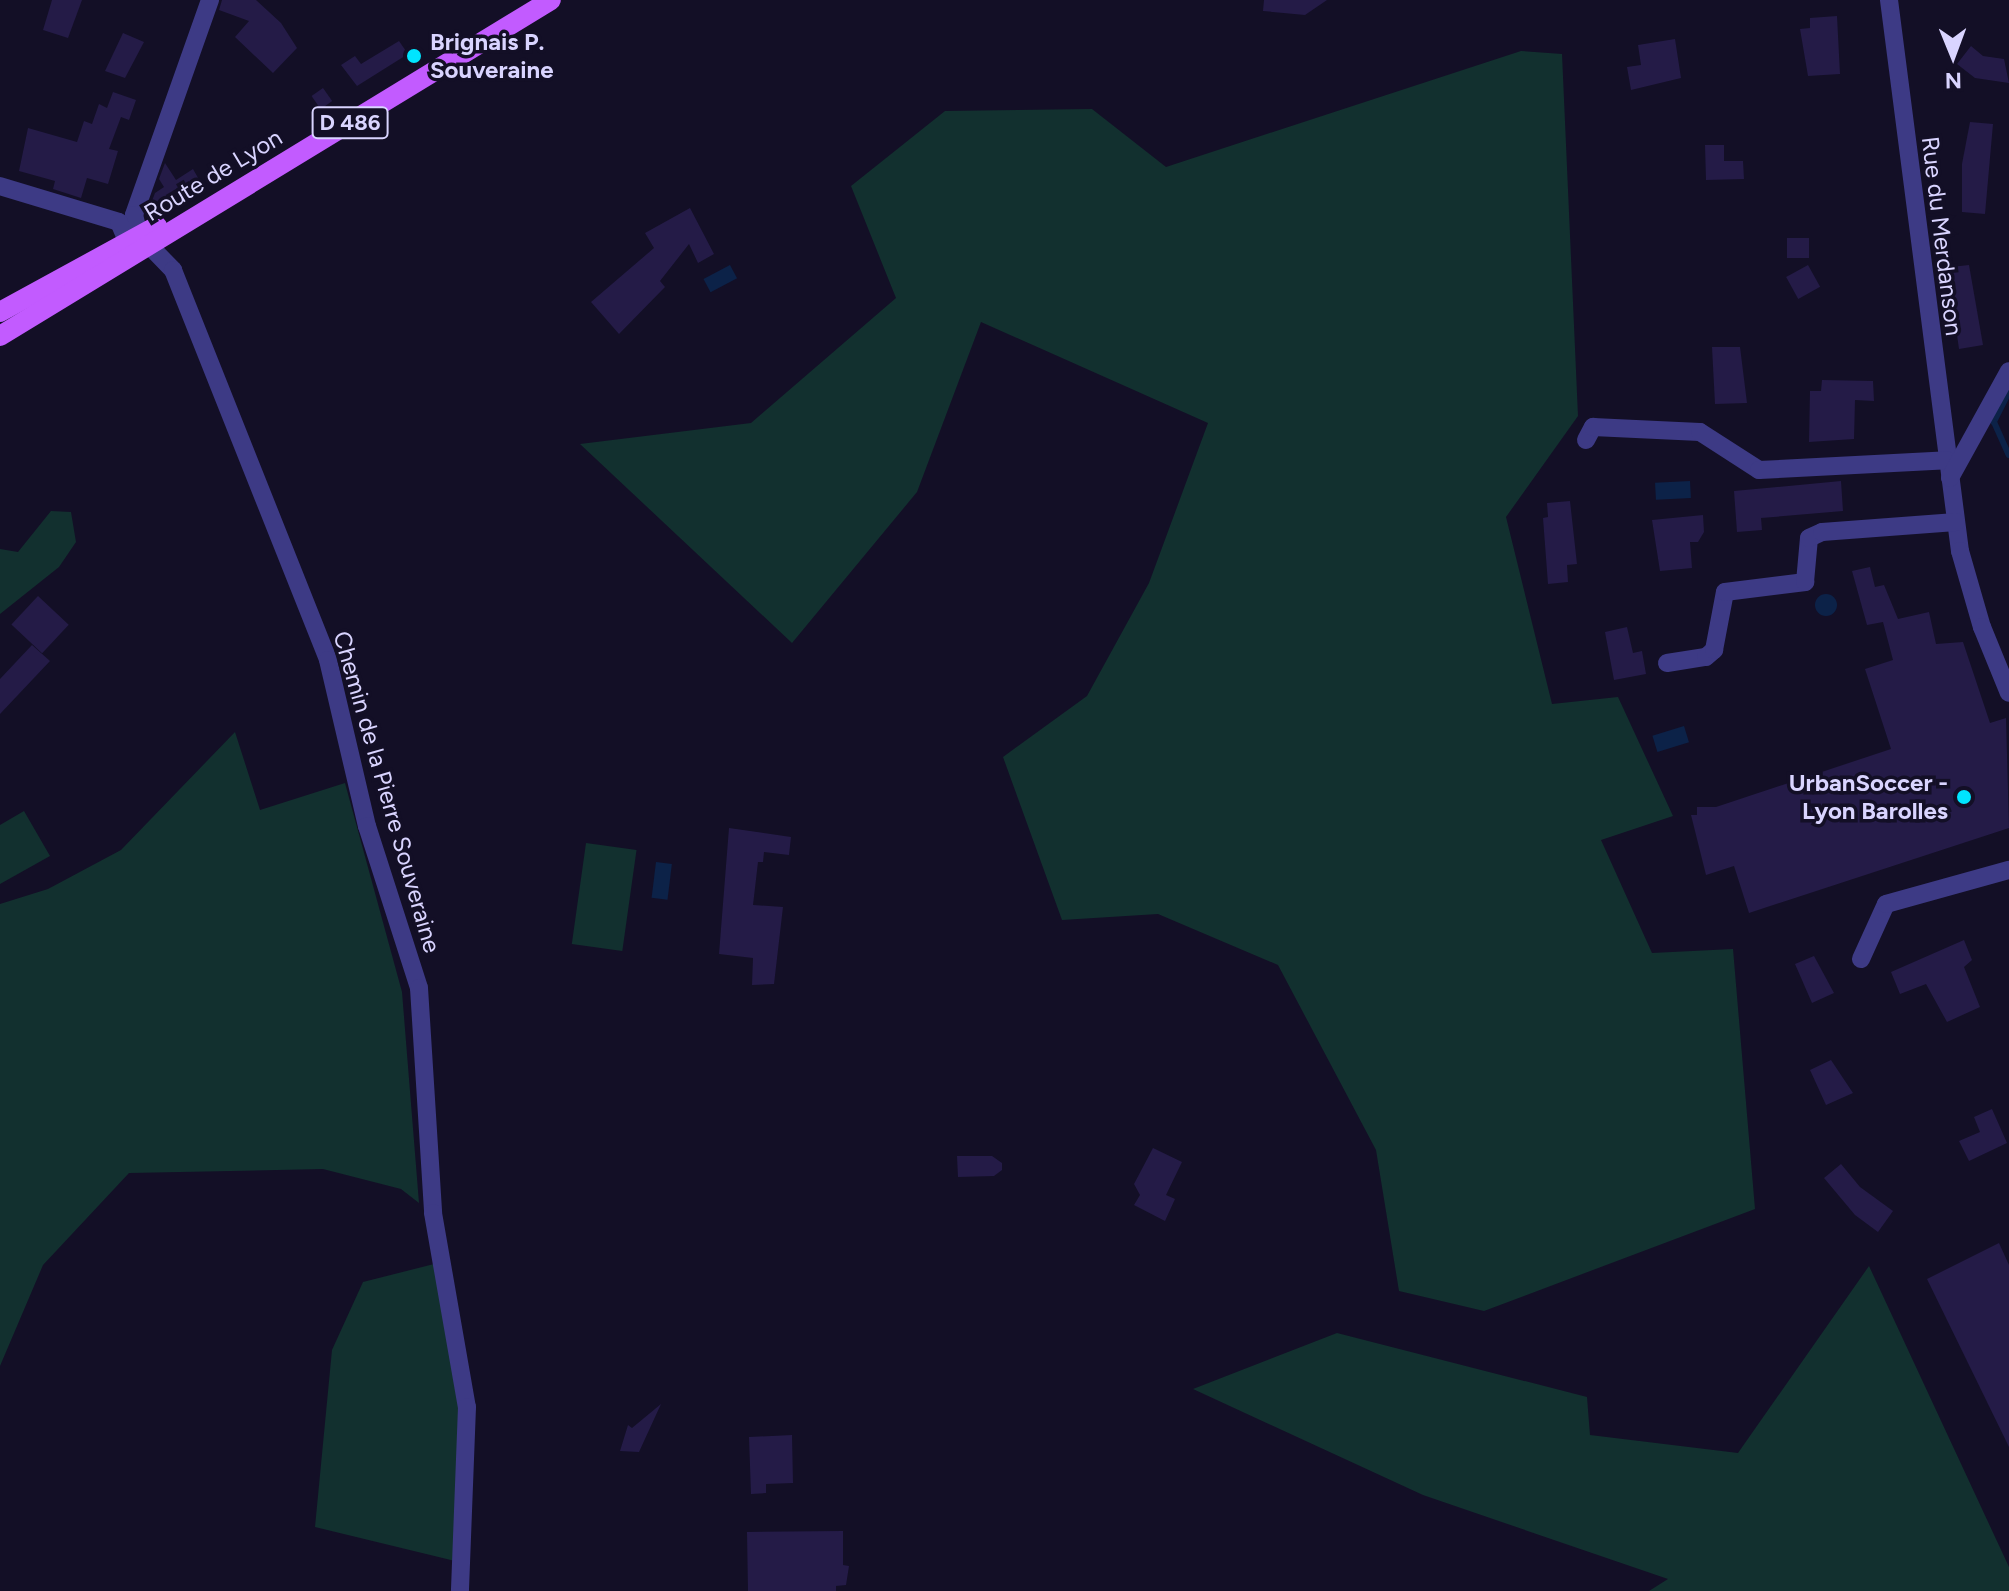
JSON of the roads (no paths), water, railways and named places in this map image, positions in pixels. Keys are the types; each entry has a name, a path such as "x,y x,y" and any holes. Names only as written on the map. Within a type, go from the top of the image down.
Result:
{"main road":[{"name":"Route de Lyon","path":"138,240 530,0"},
{"name":"Route de Lyon","path":"138,240 551,0"},
{"name":"D 486","path":"0,312 138,240"},
{"name":"D 486","path":"0,336 138,240"}],"street":[{"path":"138,240 134,215 137,199 210,0"},
{"name":"Rue du Merdanson","path":"1889,0 1956,522 1982,627 2009,693"},
{"name":"Chemin de la Pierre Souveraine","path":"0,186 119,222 173,270 239,445 336,682 367,826 419,988 433,1213 467,1407 460,1591"},
{"path":"1586,440 1593,427 1700,432 1759,470 1949,469 2009,371"},
{"path":"1667,663 1706,657 1714,650 1725,592 1805,582 1809,538 1822,532 1956,522"},
{"path":"1861,959 1886,904 2009,870"}],"water":[{"path":"730,265 737,278 711,292 704,279"},
{"path":"1690,481 1691,498 1656,500 1655,483"},
{"path":"1822,594 1830,594 1837,605 1830,616 1822,616 1815,609 1815,601"},
{"path":"1684,726 1689,742 1657,752 1652,736"},
{"path":"656,862 672,864 667,900 652,898"}],"waterway":[{"path":"2009,392 1994,422 2009,455"}],"place":[{"name":"Brignais P. Souveraine","path":"414,56"},
{"name":"UrbanSoccer - Lyon Barolles","path":"1964,797"}]}
